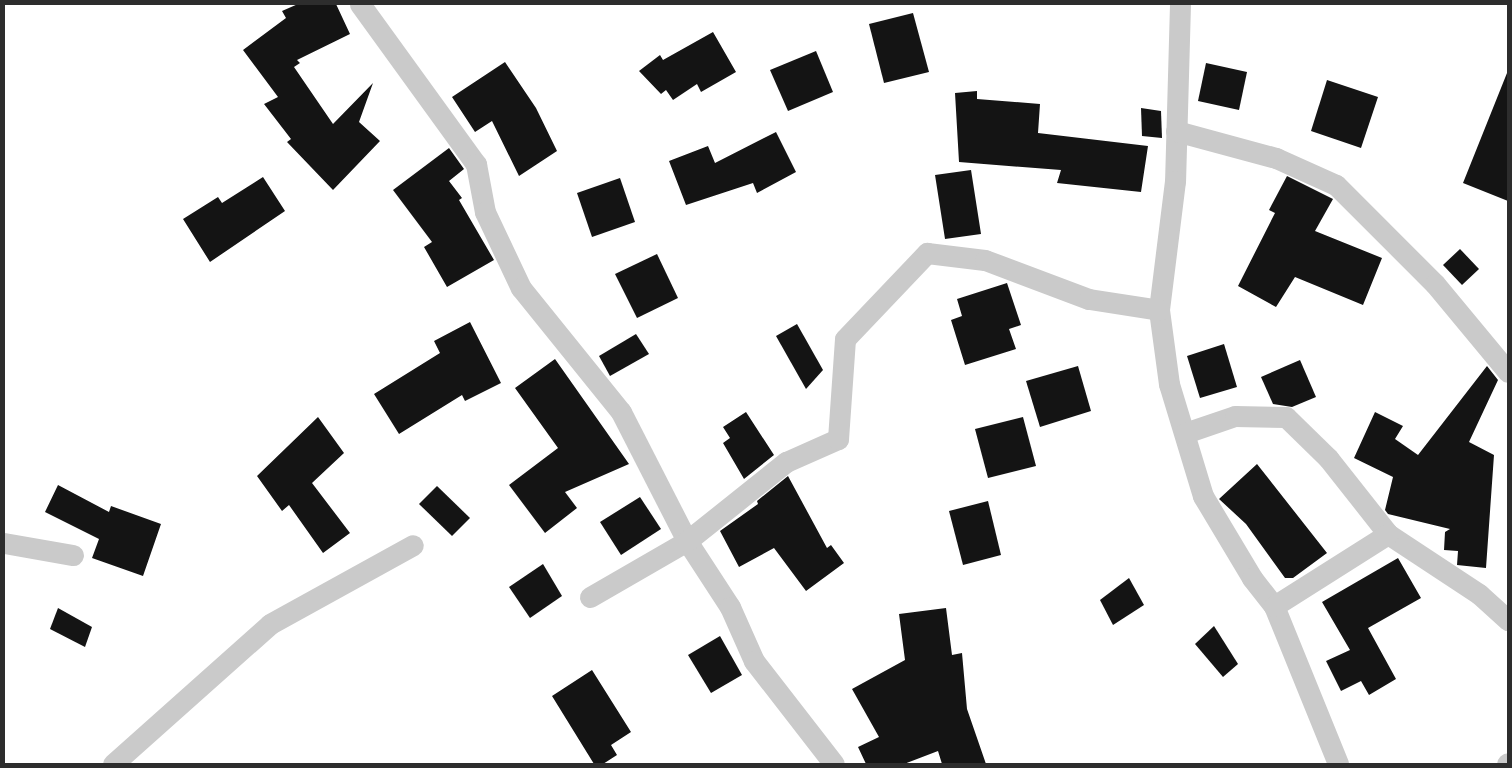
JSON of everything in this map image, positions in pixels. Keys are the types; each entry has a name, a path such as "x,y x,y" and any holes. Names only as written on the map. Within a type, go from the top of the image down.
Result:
{"street":[{"path":"360,4 456,132 476,164 485,212 521,288 621,412 687,541 730,606 754,661 834,764"},
{"path":"1180,4 1175,181 1159,310 1169,384 1203,496 1252,578 1274,606 1338,764"},
{"path":"1176,131 1276,158 1336,185 1435,284 1508,372"},
{"path":"590,597 687,541 786,462 838,439 845,339 927,253 985,260 1089,300 1159,310"},
{"path":"1185,433 1235,416 1286,417 1328,458 1388,534 1480,594 1508,620"},
{"path":"1274,606 1388,534"},
{"path":"4,543 73,554"},
{"path":"113,764 146,731 270,624 412,545"}],"building":[{"path":"298,4 336,4 350,34 297,60 300,63 294,67 333,124 373,83 359,122 380,141 333,190 287,142 291,139 264,104 278,97 243,50 286,18 282,11"},
{"path":"913,13 929,72 884,83 869,24"},
{"path":"713,32 736,72 701,92 697,84 673,100 666,90 661,94 639,71 660,55 663,60"},
{"path":"816,51 833,92 788,111 770,70"},
{"path":"505,62 536,108 557,151 519,176 492,121 475,132 452,97"},
{"path":"1206,63 1247,72 1239,110 1198,101"},
{"path":"1508,73 1508,201 1463,183"},
{"path":"1327,80 1378,97 1361,148 1311,131"},
{"path":"977,91 977,99 1040,104 1038,133 1148,146 1141,192 1057,183 1061,170 959,162 955,93"},
{"path":"1141,108 1161,111 1162,138 1142,136"},
{"path":"776,132 796,172 757,193 753,183 686,205 669,161 708,146 715,163"},
{"path":"449,148 464,169 449,181 462,198 459,200 494,260 447,287 424,247 432,242 393,190"},
{"path":"971,170 981,234 945,239 935,175"},
{"path":"1287,176 1333,199 1315,231 1382,258 1363,305 1295,277 1276,307 1238,286 1275,213 1269,210"},
{"path":"263,177 285,211 210,262 183,219 218,197 222,203"},
{"path":"620,178 635,222 592,237 577,193"},
{"path":"1460,249 1479,269 1462,285 1443,265"},
{"path":"657,254 678,298 637,318 615,274"},
{"path":"1007,283 1021,325 1009,329 1016,349 965,365 951,320 962,316 957,299"},
{"path":"470,322 501,383 465,401 462,395 399,434 374,394 440,353 434,341"},
{"path":"797,324 823,370 806,389 776,336"},
{"path":"636,334 649,354 610,376 599,356"},
{"path":"1224,344 1237,387 1200,398 1187,356"},
{"path":"555,359 629,464 565,492 577,508 545,533 509,485 558,448 515,388"},
{"path":"1300,360 1316,397 1292,407 1273,404 1261,377"},
{"path":"1078,366 1091,411 1040,427 1026,381"},
{"path":"1487,366 1498,380 1469,442 1494,455 1486,568 1457,565 1458,551 1444,550 1445,532 1450,529 1388,514 1385,510 1393,477 1354,458 1375,412 1403,426 1395,439 1418,455"},
{"path":"746,412 774,455 744,479 723,443 730,438 723,427"},
{"path":"318,417 344,453 312,483 350,533 323,553 289,505 282,511 257,476"},
{"path":"1023,417 1036,466 988,478 975,429"},
{"path":"1257,464 1327,553 1293,578 1285,578 1246,524 1219,499"},
{"path":"788,476 827,548 831,545 844,563 806,591 774,548 739,567 720,531 758,504 757,501"},
{"path":"58,485 109,512 111,506 161,524 143,576 92,558 99,539 45,512"},
{"path":"437,486 470,518 452,536 419,504"},
{"path":"640,497 661,529 621,555 600,522"},
{"path":"988,501 1001,555 963,565 949,511"},
{"path":"1398,558 1421,598 1368,628 1396,679 1369,695 1361,681 1341,691 1326,661 1350,650 1322,602"},
{"path":"543,564 562,596 530,618 509,587"},
{"path":"1129,578 1144,605 1113,625 1100,600"},
{"path":"58,608 92,627 85,647 50,629"},
{"path":"946,608 952,655 962,653 967,709 986,764 942,764 938,751 904,764 866,764 858,747 879,737 852,689 905,660 899,614"},
{"path":"1214,626 1238,664 1223,677 1195,644"},
{"path":"720,636 742,675 711,693 688,655"},
{"path":"592,670 631,732 611,745 617,755 603,764 594,764 552,696"}]}
